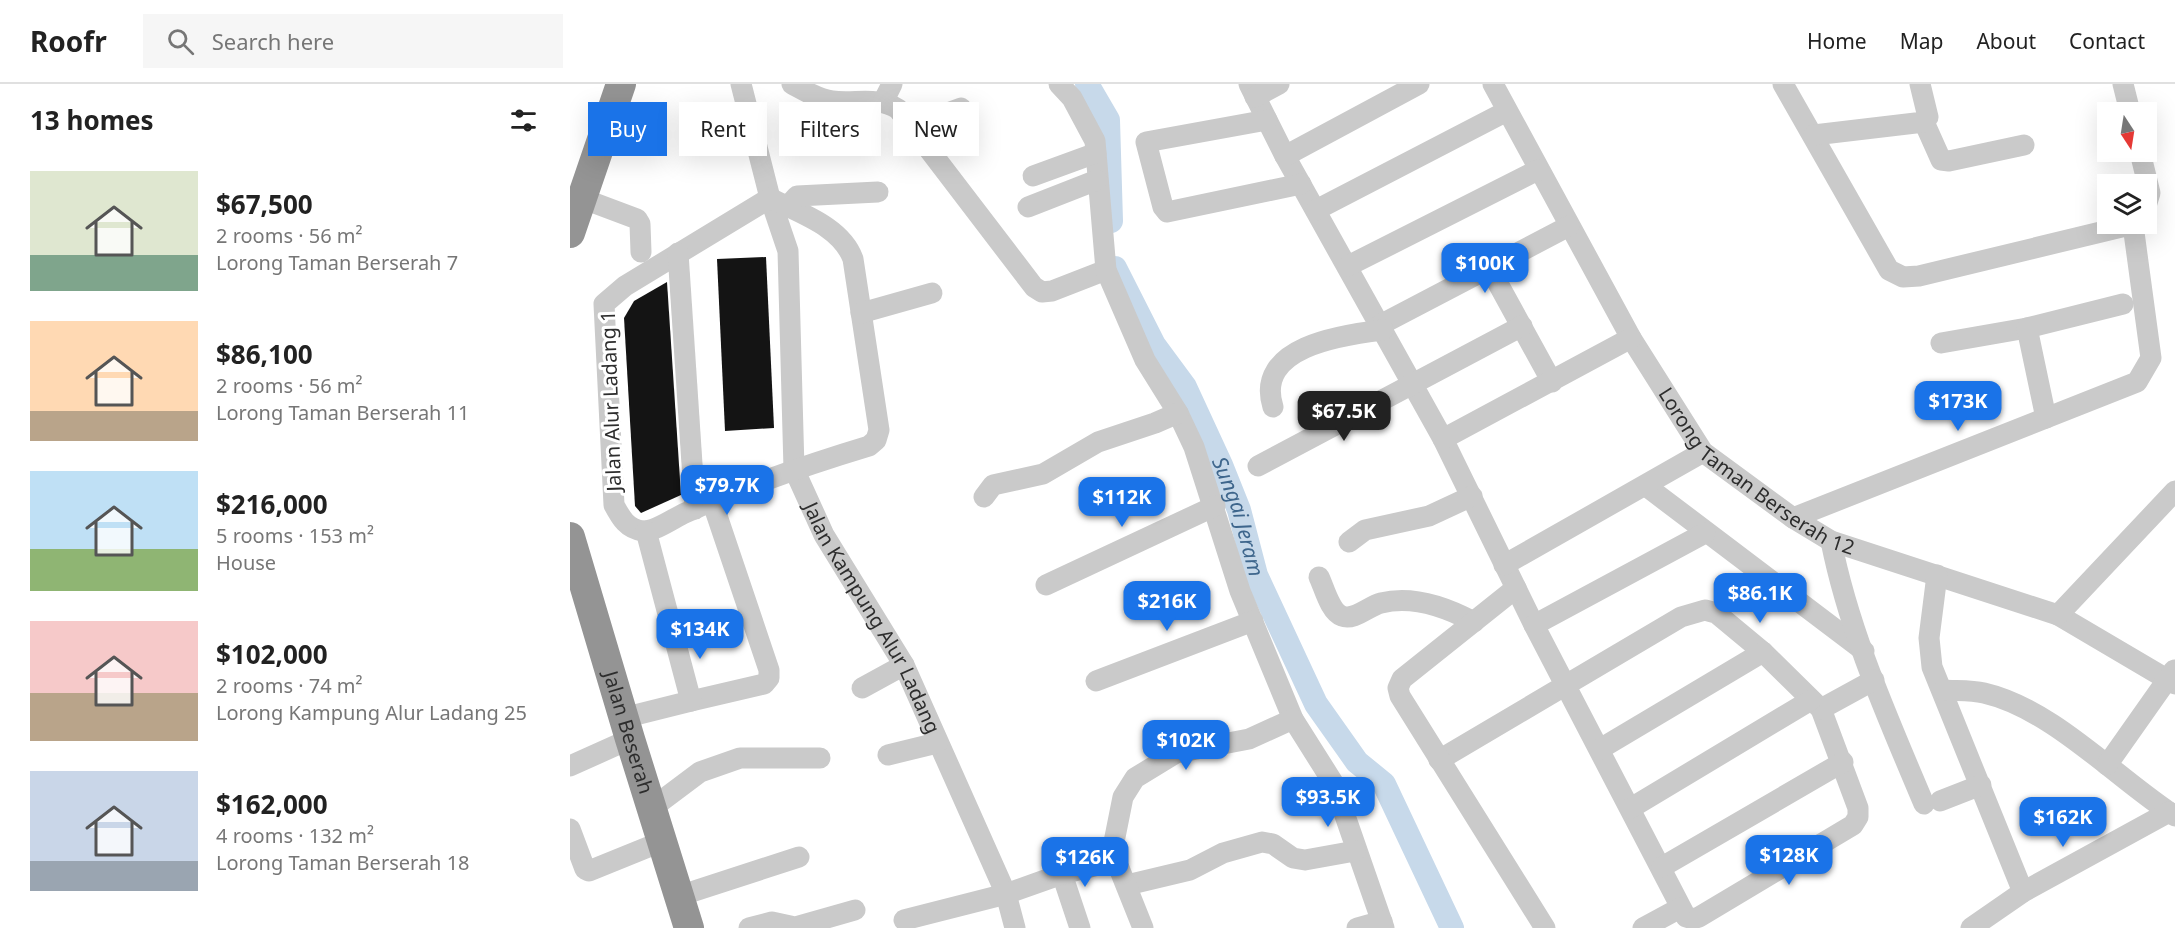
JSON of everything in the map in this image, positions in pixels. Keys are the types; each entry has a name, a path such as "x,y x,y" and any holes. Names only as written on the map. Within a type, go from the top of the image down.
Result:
{"highway":[{"path":"570,233 579,185 621,84"},
{"name":"Jalan Beserah","path":"570,537 577,589 626,729 690,928"}],"street":[{"name":"Jalan Kampung Alur Ladang","path":"741,84 778,203 788,251 794,469 824,535 904,665 1006,894 1016,928"},
{"path":"792,84 821,99 834,102 887,93"},
{"path":"1059,84 1072,98 1095,141 1106,270 1145,360 1178,413 1194,447 1215,506 1240,591 1293,718 1334,784 1355,851 1383,925 1357,928"},
{"path":"1279,84 1252,90 1285,156 1443,439 1534,625 1568,685 1662,867 1685,918"},
{"path":"1285,156 1419,84"},
{"name":"Lorong Taman Berserah 12","path":"1492,84 1631,339 1703,452 1793,518 1830,541 2058,615 2172,677"},
{"path":"1783,84 1889,270 1903,277 1919,276 2097,233"},
{"path":"1814,135 1924,122 1928,117 1920,84"},
{"path":"2123,84 2128,102"},
{"path":"1316,210 1507,111"},
{"path":"1267,120 1146,142 1160,197 1167,212 1301,184"},
{"path":"1924,122 1941,160 1948,161 2025,145"},
{"path":"1033,176 1095,153"},
{"path":"935,156 1034,286 1042,292 1052,291 1106,270"},
{"path":"1348,266 1538,170"},
{"path":"1028,207 1097,180"},
{"path":"579,185 637,219 640,224 641,252"},
{"name":"Jalan Alur Ladang 1","path":"646,531 631,528 622,520 614,505 604,304 624,286 678,253 778,203 797,196 878,192"},
{"path":"691,702 646,531 703,505 794,469 868,446 876,440 879,430 848,244 838,234 778,203"},
{"path":"1273,407 1270,378 1282,362 1312,345 1382,327 1569,226"},
{"path":"1793,518 2137,382 2151,358 2151,344 2134,234"},
{"path":"570,766 626,729 691,702 764,684 769,678 769,670 703,505 678,253"},
{"path":"1491,269 1552,382"},
{"path":"861,313 932,293"},
{"path":"1941,343 2027,328 2123,304"},
{"path":"1258,466 1522,326"},
{"path":"2027,328 2046,418"},
{"path":"1443,439 1631,339"},
{"path":"984,497 993,485 1047,472 1098,442 1178,413"},
{"path":"1504,565 1703,452"},
{"path":"1646,486 1705,533 1864,651"},
{"path":"2058,615 2175,491"},
{"path":"1349,542 1365,530 1429,516 1472,496"},
{"path":"1046,585 1215,506"},
{"path":"1534,625 1705,533"},
{"path":"1830,541 1840,588 1880,701 1932,802 1981,785"},
{"path":"1937,575 1929,638 1932,667 2024,892"},
{"path":"1318,577 1335,611 1342,616 1350,617 1380,603 1404,601 1447,607 1474,622"},
{"path":"1516,588 1402,679 1398,688 1400,696 1439,760 1545,928"},
{"path":"1439,760 1693,611 1705,610 1716,613 1763,652 1816,704 1843,762 1858,808 1858,817 1853,825 1699,917 1643,928"},
{"path":"1096,681 1253,621"},
{"path":"1600,749 1763,652"},
{"path":"862,688 904,665"},
{"path":"2107,765 2172,677"},
{"path":"1631,808 1816,704 1874,680"},
{"path":"1943,690 1982,692 2015,703 2107,765 2172,814 2024,892 1978,925"},
{"path":"1110,862 1123,797 1135,778 1176,753 1249,739 1293,718"},
{"path":"888,756 937,743"},
{"path":"652,808 700,772 740,758 820,758"},
{"path":"1662,867 1843,762"},
{"path":"570,829 585,869 589,871 663,841"},
{"path":"1127,885 1190,870 1223,852 1262,842 1273,844 1293,858 1305,860 1355,851"},
{"path":"679,896 799,857"},
{"path":"904,920 1006,894 1062,874 1110,862 1119,868 1143,928"},
{"path":"1062,874 1080,928"},
{"path":"749,928 772,922 795,927 855,910"}],"building":[{"path":"766,257 774,428 725,431 717,259"},
{"path":"667,282 681,495 641,513 635,506 624,318 634,301"}],"waterway":[{"name":"Sungai Jeram","path":"1087,84 1108,120 1111,221"},
{"name":"Sungai Jeram","path":"1115,268 1154,345 1185,387 1221,465 1239,510 1256,575 1316,704 1357,762 1384,784 1452,928"}]}
